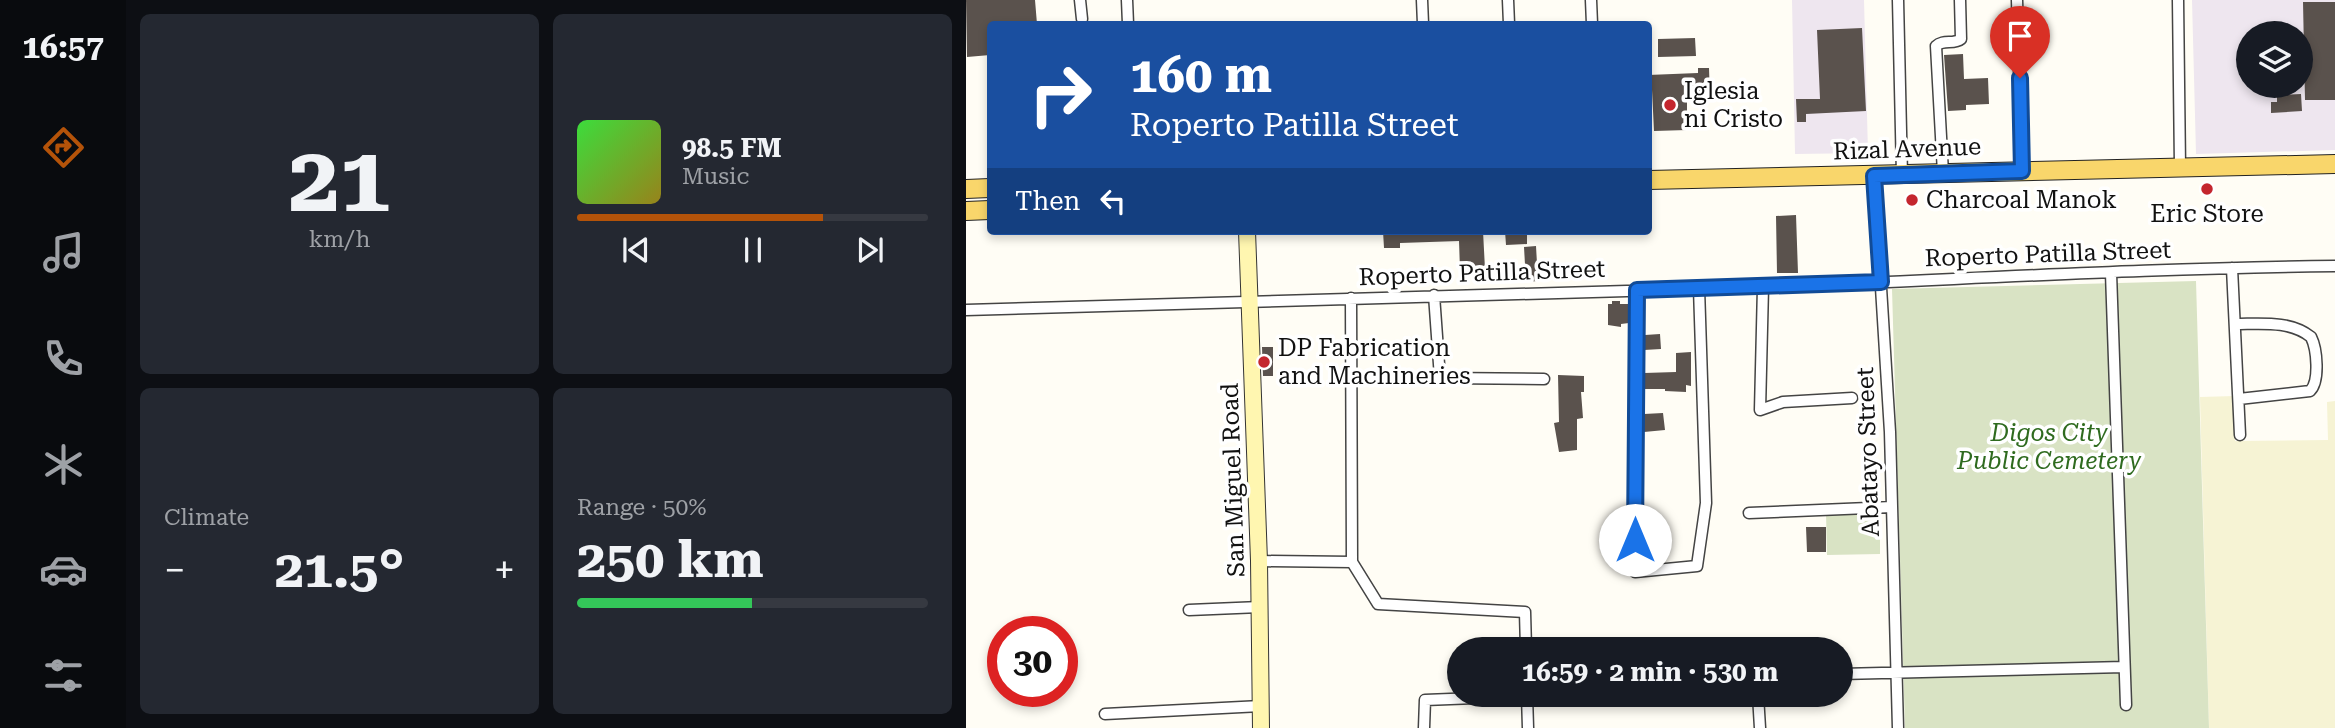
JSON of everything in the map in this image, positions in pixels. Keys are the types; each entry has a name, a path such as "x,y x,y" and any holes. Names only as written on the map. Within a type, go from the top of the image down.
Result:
{"main road":[{"name":"Rizal Avenue","path":"1652,180 2335,164"},
{"path":"966,189 987,188"},
{"path":"966,211 987,211"}],"street":[{"path":"1080,0 1082,19"},
{"path":"1127,0 1128,21"},
{"path":"1422,0 1423,21"},
{"path":"1508,0 1509,21"},
{"path":"1591,0 1591,21"},
{"path":"1898,0 1902,175"},
{"path":"1943,173 1936,46 1961,39 1960,0"},
{"path":"2017,0 2022,171"},
{"path":"2178,0 2180,167"},
{"name":"Abatayo Street","path":"1874,176 1892,507 1898,728"},
{"name":"San Miguel Road","path":"1247,235 1259,561 1261,728"},
{"name":"Roperto Patilla Street","path":"966,310 1763,287 2232,268 2335,267"},
{"path":"2232,268 2240,435"},
{"path":"2111,272 2126,705"},
{"path":"1763,287 1760,410 1783,402 1852,398"},
{"path":"1637,290 1635,572 1697,566 1706,503 1699,288"},
{"path":"1434,296 1440,378 1544,379"},
{"path":"1351,298 1352,562 1378,604 1525,612 1526,637"},
{"path":"2235,324 2277,324 2297,328 2311,337 2315,355 2315,381 2314,388 2310,391 2239,399"},
{"path":"1749,513 1892,507"},
{"path":"1259,561 1352,562"},
{"path":"1189,610 1260,607"},
{"path":"1853,674 2124,667"},
{"path":"1424,728 1425,700 1447,699"},
{"path":"1105,714 1261,706"},
{"path":"1527,707 1528,728"},
{"path":"1759,707 1760,728"}],"shaded area":[{"path":"1792,0 1864,0 1868,153 1795,154"},
{"path":"2192,0 2335,0 2335,150 2196,154"},
{"path":"2235,396 2235,441 2328,440 2327,402 2335,401 2335,728 2209,728 2200,397"}],"green space":[{"name":"Digos City Public Cemetery","path":"2196,281 2209,728 1905,728 1892,289"},
{"path":"1880,512 1880,554 1827,555 1826,513"}],"building":[{"path":"966,0 1035,0 1037,21 987,21 987,55 967,57"},
{"path":"2303,2 2335,2 2335,100 2305,100 2313,98 2313,21 2303,21"},
{"path":"1862,28 1866,111 1806,114 1806,122 1797,122 1796,99 1820,99 1817,30"},
{"path":"1695,38 1696,56 1658,57 1658,39"},
{"path":"1963,54 1964,79 1988,78 1989,104 1966,105 1966,110 1948,111 1944,55"},
{"name":"Iglesia ni Cristo","path":"1698,68 1709,68 1710,99 1687,99 1687,130 1654,131 1652,75 1698,73"},
{"path":"2277,98 2301,98 2302,111 2271,113 2271,102 2277,102"},
{"path":"1796,215 1798,273 1777,273 1776,216"},
{"path":"1383,235 1483,235 1485,269 1460,270 1459,241 1400,243 1400,248 1384,248"},
{"path":"1505,235 1527,235 1527,244 1506,245"},
{"path":"1536,246 1538,281 1526,282 1524,247"},
{"path":"1612,301 1628,304 1629,323 1621,324 1621,327 1608,325 1608,304 1612,304"},
{"path":"1660,334 1661,349 1644,350 1645,335"},
{"path":"1262,347 1273,347 1273,376 1263,376"},
{"path":"1691,352 1691,386 1686,385 1686,392 1644,389 1644,373 1676,372 1676,353"},
{"path":"1558,375 1584,376 1584,392 1581,392 1583,418 1577,419 1577,450 1559,452 1554,423 1559,422"},
{"path":"1663,413 1665,430 1644,432 1644,414"},
{"path":"1806,527 1826,527 1826,552 1807,552"}],"place":[{"name":"Iglesia ni Cristo","path":"1670,105"},
{"name":"Eric Store","path":"2207,189"},
{"name":"Charcoal Manok","path":"1912,200"},
{"name":"DP Fabrication and Machineries","path":"1264,362"}],"route":[{"path":"1635,540 1637,290 1881,282 1874,176 2022,171 2020,78"}]}
